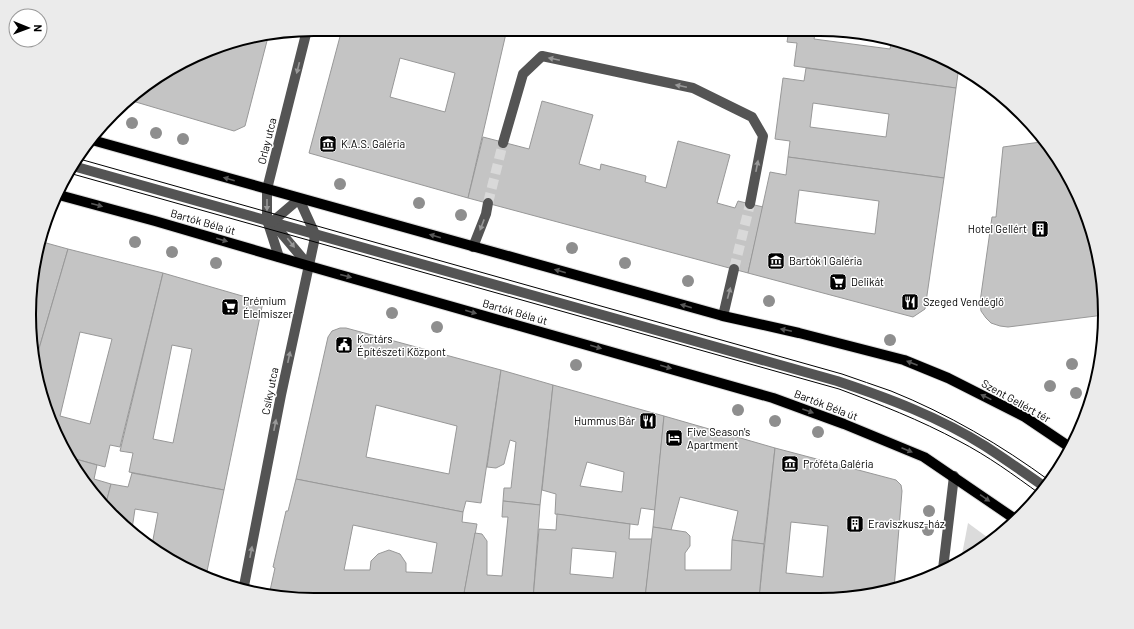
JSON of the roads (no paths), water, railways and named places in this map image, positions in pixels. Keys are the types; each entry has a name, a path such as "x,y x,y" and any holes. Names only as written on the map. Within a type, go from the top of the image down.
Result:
{"main road":[{"path":"97,141 298,199 723,316"},
{"name":"Bartók Béla út","path":"63,196 155,220 309,266 773,398 844,424 924,457 954,476"},
{"name":"Szent Gellért tér","path":"723,316 799,333 904,360 948,378 1025,417 1066,444"},
{"path":"954,476 1011,516"}],"street":[{"name":"Orlay utca","path":"279,257 270,221 267,189 305,36"},
{"path":"503,142 523,74 542,56 693,88 752,116 763,136 750,204"},
{"name":"Bartók Béla út","path":"78,167 837,381 887,398 940,422 984,446 1040,484"},
{"path":"309,266 270,221 298,199 315,234"},
{"path":"473,247 486,214 488,203"},
{"name":"Csíky utca","path":"244,585 281,395 315,234"},
{"path":"723,316 734,269"},
{"path":"944,564 954,476"}],"tunnel":[{"path":"488,203 503,143"},
{"path":"734,269 750,204"}],"tram line":[{"path":"83,160 842,374 891,391 953,420 974,431 1045,477"},
{"path":"73,174 839,389 914,419 944,433 991,459 1035,490"}],"place":[{"name":"K.A.S. Galéria","path":"328,144"},
{"name":"Hotel Gellért","path":"1040,229"},
{"name":"Bartók 1 Galéria","path":"776,261"},
{"name":"Delikát","path":"838,282"},
{"name":"Szeged Vendéglő","path":"910,302"},
{"name":"Prémium Élelmiszer","path":"230,307"},
{"name":"Kortárs Építészeti Központ","path":"344,345"},
{"name":"Hummus Bár","path":"648,421"},
{"name":"Five Season's Apartment","path":"674,438"},
{"name":"Próféta Galéria","path":"790,464"},
{"name":"Eraviszkusz-ház","path":"855,524"}]}
